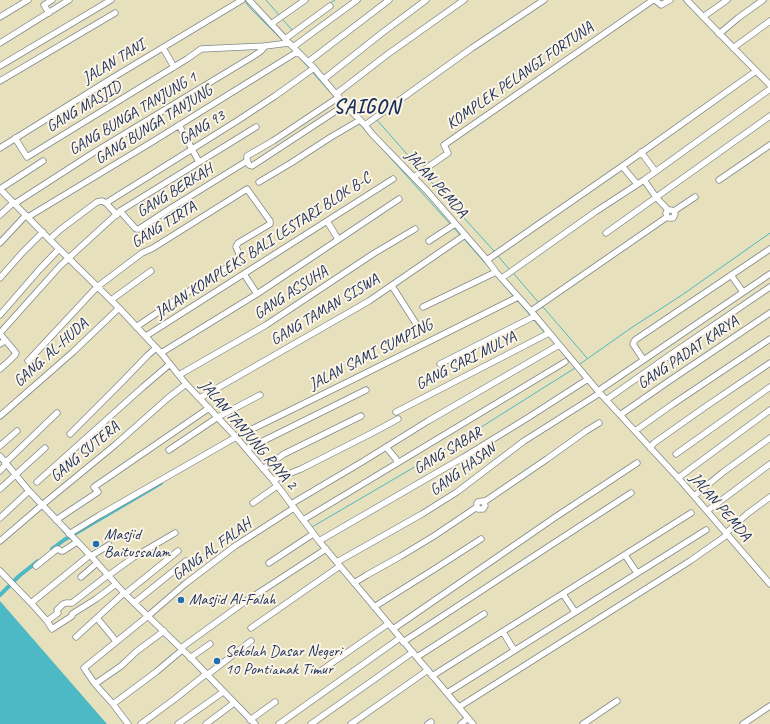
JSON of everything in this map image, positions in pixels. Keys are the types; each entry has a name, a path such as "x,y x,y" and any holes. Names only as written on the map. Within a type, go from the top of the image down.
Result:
{"street":[{"path":"0,9 2,16 28,0"},
{"path":"49,13 44,6 52,0"},
{"path":"0,43 69,0"},
{"path":"0,66 111,0"},
{"name":"JALAN PEMDA","path":"249,0 291,47 308,62 312,70 324,79 344,106 414,177 450,217 463,237 487,260 599,392 678,478 770,584"},
{"path":"271,24 305,0"},
{"path":"163,48 174,67 201,49 265,46 291,47 357,0"},
{"path":"308,62 390,0"},
{"path":"324,79 426,0"},
{"path":"337,97 388,54 464,0"},
{"path":"364,125 472,48 544,0"},
{"name":"KOMPLEK PELANGI FORTUNA","path":"414,177 448,153 444,145 654,0 661,5 670,0"},
{"path":"703,17 727,0"},
{"path":"719,34 763,0"},
{"name":"JALAN TANI","path":"0,148 109,80 242,1"},
{"path":"502,278 644,180 769,84 719,34 689,1"},
{"path":"291,47 330,6"},
{"path":"0,81 115,13"},
{"path":"733,48 770,21"},
{"name":"GANG BUNGA TANJUNG 1","path":"0,215 14,203 93,153 252,57 261,51 265,46"},
{"name":"GANG BUNGA TANJUNG","path":"0,243 27,216 128,157 179,125 291,47"},
{"name":"GANG MASJID","path":"15,138 27,157 174,67"},
{"name":"GANG 93","path":"50,240 61,229 97,202 106,204 260,106 312,70"},
{"path":"487,260 756,71"},
{"name":"GANG BERKAH","path":"337,97 273,141 247,156 246,158 249,165 252,166 344,106"},
{"path":"606,233 770,116"},
{"path":"259,182 358,121"},
{"path":"179,125 200,162"},
{"path":"0,369 16,353 2,342 0,333 60,266 118,213 256,127"},
{"path":"719,180 770,144"},
{"path":"641,152 655,171"},
{"path":"0,189 43,161"},
{"name":"GANG BERKAH","path":"118,213 135,228 139,229 247,161"},
{"path":"622,166 637,184"},
{"name":"JALAN KOMPLEKS BALI LESTARI BLOK B-C","path":"146,336 394,179"},
{"path":"644,180 656,197 671,211"},
{"name":"JALAN TANJUNG RAYA 2","path":"0,189 146,336 186,384 247,449 278,486 313,534 473,724"},
{"name":"GANG TIRTA","path":"28,361 97,286 142,252 153,248 247,189 270,221 270,224 238,243 236,247 240,256 239,260 136,327"},
{"path":"440,364 533,314 667,217 666,213 695,197"},
{"path":"161,353 257,294 400,199"},
{"path":"106,204 118,213"},
{"path":"327,221 338,239"},
{"path":"428,241 455,224"},
{"name":"GANG ASSUHA","path":"179,375 266,325 373,254 415,229"},
{"path":"0,278 43,232"},
{"name":"GANG TAMAN SISWA","path":"200,398 352,311 392,286 463,237"},
{"path":"0,315 59,249"},
{"path":"644,359 633,344 635,340 770,249"},
{"path":"111,300 151,271"},
{"path":"423,307 496,272"},
{"path":"244,274 257,294"},
{"name":"GANG HASAN","path":"251,628 338,564 457,492 524,441 599,392 644,359 770,274"},
{"path":"731,275 743,292"},
{"path":"392,286 415,322"},
{"path":"606,400 770,287"},
{"name":"JALAN SAMI SUMPING","path":"69,534 100,514 236,437 518,297"},
{"name":"GANG. AL-HUDA","path":"0,416 73,352 119,308"},
{"name":"GANG PADAT KARYA","path":"620,415 770,313"},
{"name":"GANG SARI MULYA","path":"396,412 549,333"},
{"path":"636,431 673,404 770,339"},
{"name":"GANG AL FALAH","path":"95,684 84,668 185,584 229,550 292,506 386,447 559,345"},
{"path":"70,434 156,348"},
{"path":"303,520 564,362"},
{"path":"650,448 654,443 770,363"},
{"path":"37,482 170,364"},
{"name":"GANG SABAR","path":"319,541 464,457 588,379"},
{"name":"GANG SUTERA","path":"0,541 186,384"},
{"path":"676,454 770,387"},
{"path":"247,449 366,390"},
{"path":"169,450 218,417 260,395"},
{"path":"56,520 98,492 94,487 209,408"},
{"path":"678,478 770,410"},
{"path":"0,471 57,414"},
{"path":"263,469 284,454 361,416"},
{"path":"273,480 301,469 398,419"},
{"path":"354,583 429,540 477,507 478,509 483,509 485,506 484,502 598,423"},
{"path":"0,446 17,431"},
{"path":"694,496 770,438"},
{"path":"386,447 396,459 396,463"},
{"path":"0,489 45,448"},
{"path":"0,456 29,491 134,603 164,631 253,722 275,702"},
{"path":"393,629 554,518 637,463"},
{"path":"707,511 770,464"},
{"path":"254,503 278,486"},
{"path":"0,518 29,491"},
{"path":"279,724 402,640 631,493"},
{"path":"461,709 596,620 685,564 727,534 748,514 770,497"},
{"path":"432,676 691,513"},
{"path":"447,693 706,530"},
{"path":"47,621 58,613 57,610 64,604 72,603 134,557 175,533"},
{"path":"269,564 313,534"},
{"path":"374,607 481,539"},
{"path":"36,566 56,550 58,549 63,551 77,541"},
{"path":"31,603 90,555 109,545"},
{"path":"113,704 243,603 326,549"},
{"path":"76,637 125,593 178,551"},
{"path":"625,555 637,573"},
{"path":"134,603 186,561"},
{"path":"81,577 97,563"},
{"path":"0,571 31,603 52,629 116,584"},
{"path":"563,594 575,612"},
{"path":"417,657 484,614"},
{"path":"97,618 116,641"},
{"path":"319,672 388,624"},
{"path":"128,724 95,684 121,666 164,631"},
{"path":"503,632 514,650"},
{"path":"141,724 251,641"},
{"path":"190,658 210,644"},
{"path":"311,724 413,652"},
{"path":"351,724 428,670"},
{"path":"178,724 222,692"},
{"path":"583,724 617,701"},
{"path":"206,724 234,703"},
{"path":"743,724 770,706"},
{"path":"461,724 468,718"}],"water":[{"path":"0,601 107,724 0,724"}],"waterway":[{"path":"244,0 283,41"},
{"path":"266,0 279,15"},
{"path":"330,3 335,0"},
{"path":"683,0 727,45"},
{"path":"283,20 293,31"},
{"path":"287,45 293,51"},
{"path":"297,55 310,69"},
{"path":"313,73 331,93"},
{"path":"361,103 372,115"},
{"path":"377,120 420,169"},
{"path":"359,123 367,132"},
{"path":"377,143 451,225"},
{"path":"424,174 494,251"},
{"path":"453,227 460,235"},
{"path":"580,364 770,233"},
{"path":"464,239 492,271"},
{"path":"498,256 509,269"},
{"path":"514,274 539,303"},
{"path":"503,284 513,296"},
{"path":"517,300 530,315"},
{"path":"543,307 587,358"},
{"path":"534,320 544,332"},
{"path":"312,527 459,441 575,368"},
{"path":"52,549 64,540 161,483"},
{"path":"55,522 66,535"},
{"path":"68,537 72,541"},
{"path":"77,546 85,554"},
{"path":"90,559 93,562"},
{"path":"0,595 19,576 38,561"}],"place":[{"name":"Masjid Baitussalam","path":"96,544"},
{"name":"Masjid Al-Falah","path":"181,600"},
{"name":"Sekolah Dasar Negeri 10 Pontianak Timur","path":"217,661"}],"district":[{"name":"SAIGON","path":"367,108"}]}
